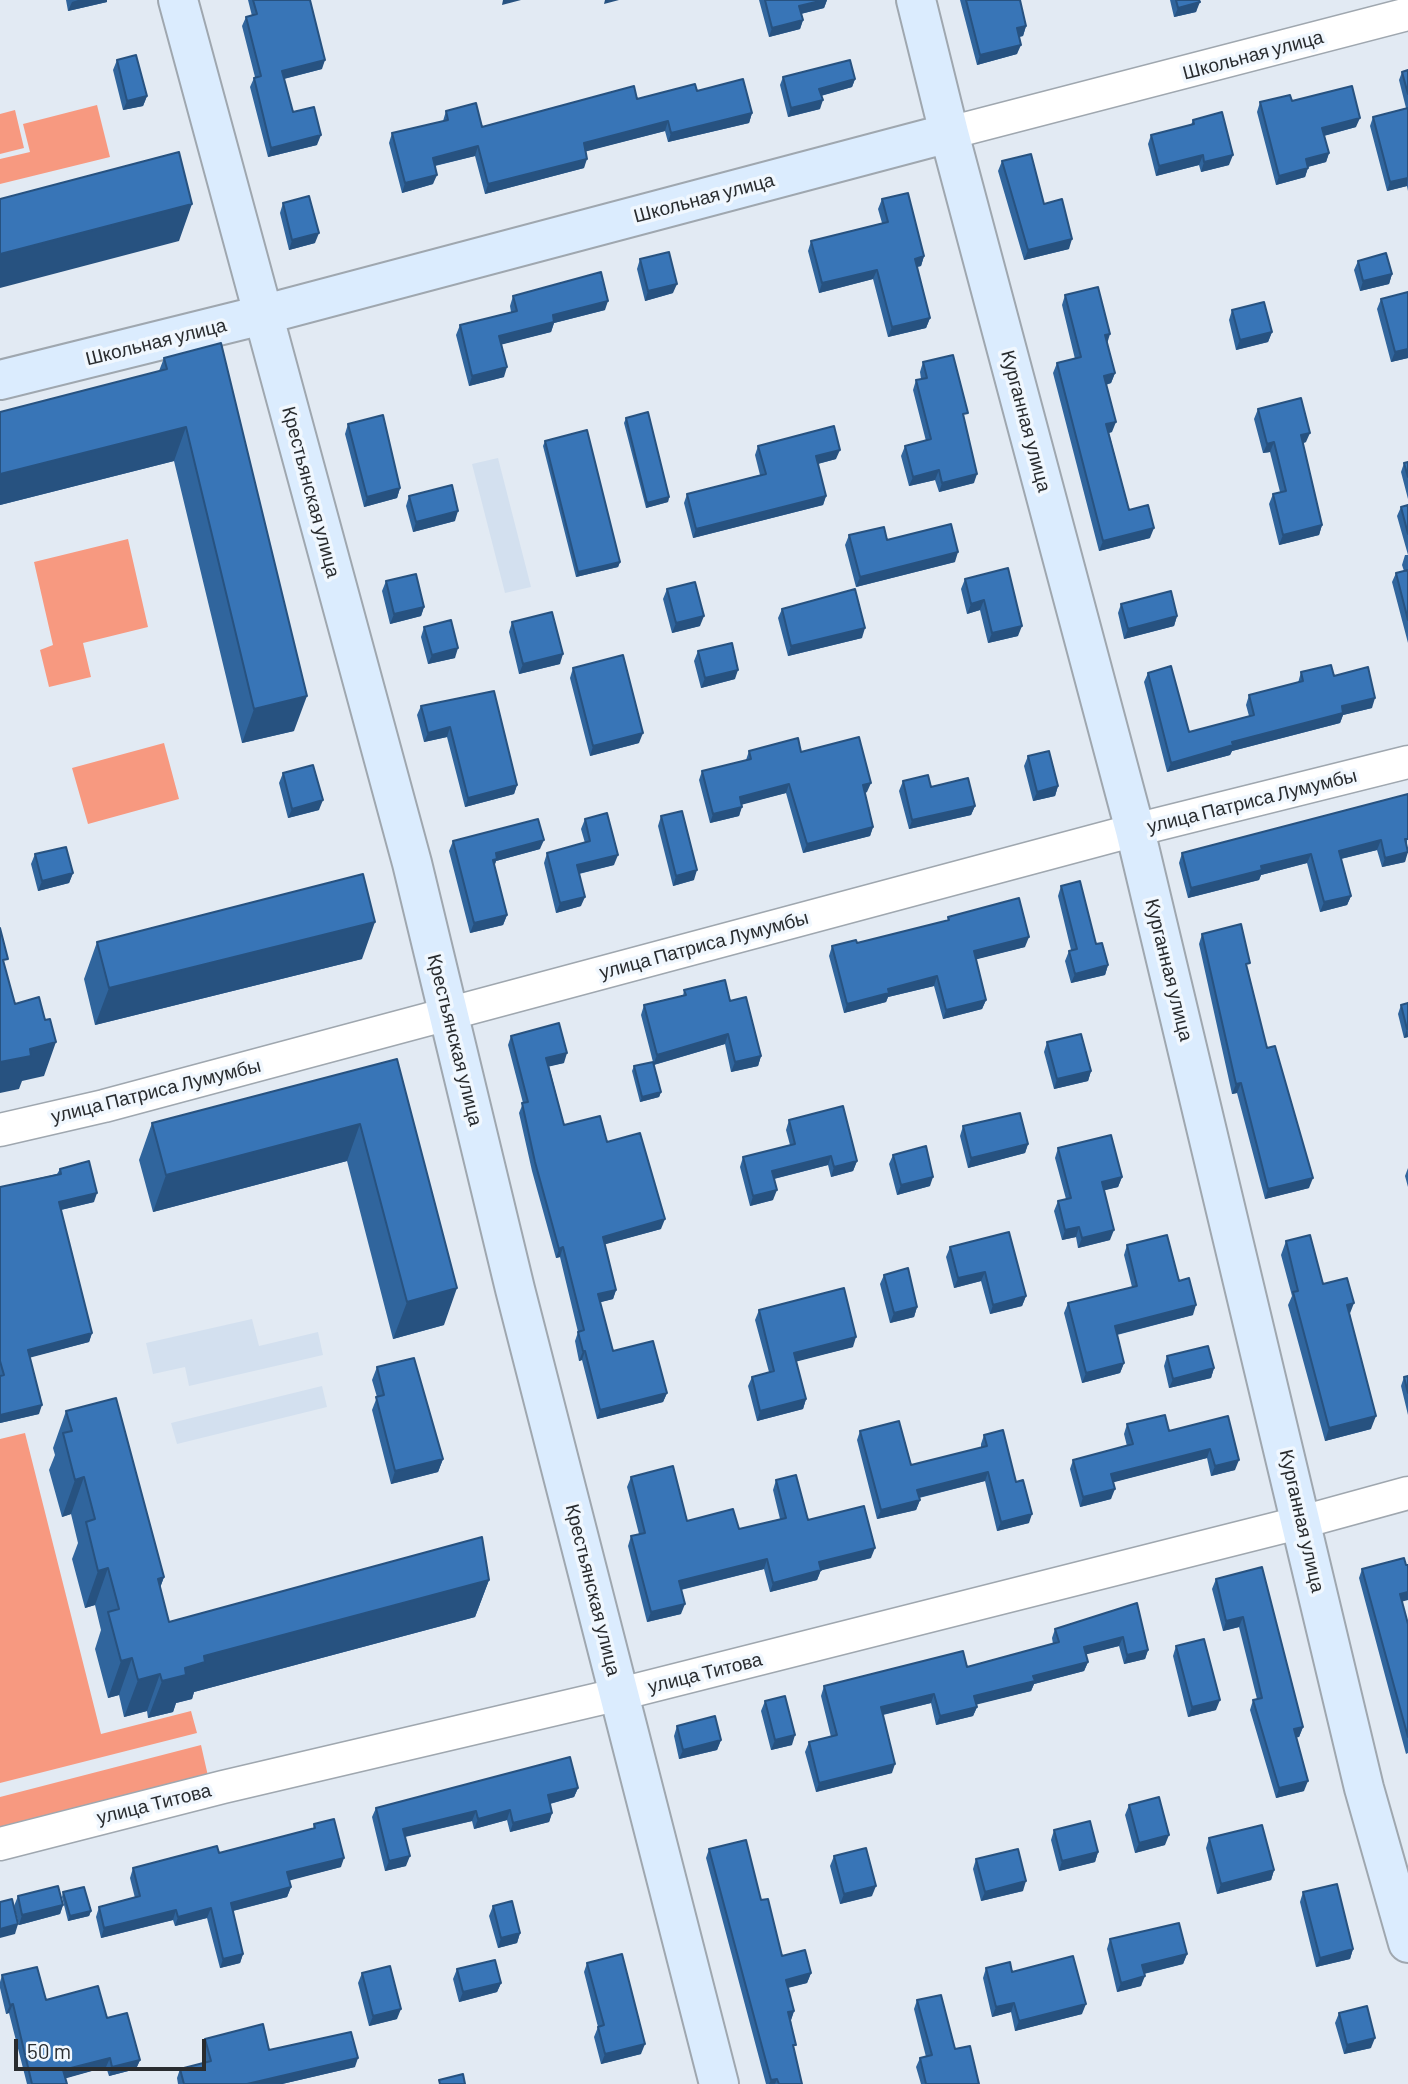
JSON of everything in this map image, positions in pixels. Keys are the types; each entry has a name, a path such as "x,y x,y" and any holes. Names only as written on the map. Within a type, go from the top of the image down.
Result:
{"street":[{"name":"Крестьянская улица","path":"178,0 412,863 515,1289 719,2084"},
{"name":"Курганная улица","path":"916,0 1135,830 1364,1788 1408,1943"},
{"name":"Школьная улица","path":"0,380 262,315 1408,14"},
{"name":"улица Патриса Лумумбы","path":"0,1130 91,1110 1135,830 1408,762"},
{"name":"улица Титова","path":"0,1844 223,1787 620,1694 1408,1493"}],"shaded area":[{"path":"97,105 110,157 0,184 0,159 30,152 23,124"},
{"path":"15,110 24,148 0,154 0,114"},
{"path":"498,458 531,587 505,593 472,464"},
{"path":"128,539 148,627 83,643 91,677 49,687 40,650 53,645 34,562"},
{"path":"164,743 179,799 88,824 72,768"},
{"path":"252,1319 259,1346 318,1332 323,1355 189,1386 185,1367 153,1374 146,1343"},
{"path":"322,1386 327,1407 177,1444 171,1423"},
{"path":"25,1433 101,1734 191,1711 197,1733 0,1783 0,1439"},
{"path":"201,1745 208,1776 0,1829 0,1797"}],"building":[{"path":"253,0 310,0 325,60 282,71 293,112 314,107 321,135 271,148 254,78 261,76 246,17 257,14"},
{"path":"765,0 824,0 799,6 803,20 772,28"},
{"path":"966,0 1020,0 1026,26 1017,28 1021,45 980,55"},
{"path":"1176,0 1199,0 1200,2 1178,8"},
{"path":"136,55 147,96 127,101 117,60"},
{"path":"850,60 855,79 819,89 823,100 791,108 783,77"},
{"path":"1408,70 1408,94 1402,72"},
{"path":"743,79 752,113 671,133 668,121 584,143 587,159 488,184 478,146 433,158 437,175 405,183 392,133 448,120 446,111 476,103 482,127 634,86 637,99 695,84 697,91"},
{"path":"1352,86 1360,118 1322,128 1329,153 1306,159 1308,168 1279,176 1260,102 1290,95 1292,101"},
{"path":"1408,108 1408,178 1390,182 1373,117"},
{"path":"1222,112 1233,155 1204,162 1203,155 1159,166 1151,135 1194,124 1193,120"},
{"path":"179,152 192,204 0,254 0,199"},
{"path":"1031,154 1044,204 1062,199 1072,239 1028,250 1002,161"},
{"path":"908,193 924,256 915,259 930,318 892,327 877,270 822,283 811,241 888,222 882,199"},
{"path":"309,196 319,233 292,240 283,203"},
{"path":"669,252 677,284 648,291 640,259"},
{"path":"1386,253 1392,274 1363,281 1358,261"},
{"path":"601,272 608,301 553,315 554,322 499,336 507,367 472,376 460,325 517,311 513,296"},
{"path":"1098,287 1110,334 1105,335 1115,373 1104,376 1116,422 1106,424 1129,510 1148,505 1154,528 1103,541 1057,363 1081,357 1065,295"},
{"path":"1408,292 1408,349 1395,352 1381,299"},
{"path":"1264,302 1272,332 1240,340 1232,310"},
{"path":"221,343 307,696 254,709 186,427 0,474 0,412 167,369 164,358"},
{"path":"953,355 968,413 963,414 977,474 942,483 939,470 913,477 905,446 931,439 916,380 927,378 923,362"},
{"path":"1301,398 1310,433 1301,435 1322,525 1283,535 1273,494 1286,491 1274,442 1267,444 1258,409"},
{"path":"648,412 669,497 647,503 626,418"},
{"path":"383,415 400,488 367,497 348,424"},
{"path":"834,426 840,450 816,456 826,496 696,529 687,494 766,474 758,446"},
{"path":"587,430 620,562 578,572 545,441"},
{"path":"452,485 458,511 416,522 409,496"},
{"path":"1408,505 1408,534 1401,507"},
{"path":"951,524 958,552 860,577 849,535 884,527 887,540"},
{"path":"1008,568 1022,626 992,633 984,600 971,604 965,579"},
{"path":"1408,570 1408,620 1396,573"},
{"path":"416,574 424,607 394,614 386,581"},
{"path":"695,582 704,616 676,623 667,589"},
{"path":"855,589 865,628 791,646 782,609"},
{"path":"1171,591 1177,616 1128,629 1121,604"},
{"path":"552,612 563,654 523,664 512,622"},
{"path":"451,620 458,648 432,655 424,627"},
{"path":"732,643 738,670 705,678 698,651"},
{"path":"623,655 643,733 593,746 573,668"},
{"path":"1331,665 1334,676 1368,667 1375,698 1342,706 1343,713 1232,742 1233,745 1171,763 1148,673 1171,666 1189,732 1254,715 1249,695 1303,681 1301,672"},
{"path":"494,691 517,785 468,798 450,727 428,733 421,706"},
{"path":"859,737 871,783 863,785 873,827 807,844 789,784 740,797 742,807 713,814 702,771 751,759 749,751 798,738 801,752"},
{"path":"1049,751 1058,786 1037,792 1028,756"},
{"path":"313,765 323,800 292,809 283,773"},
{"path":"928,775 931,787 968,778 975,806 912,820 903,781"},
{"path":"1408,794 1408,839 1405,839 1408,852 1385,858 1381,840 1339,851 1351,896 1324,902 1311,854 1191,888 1182,853"},
{"path":"682,811 697,870 676,876 661,816"},
{"path":"607,813 618,855 577,865 585,897 560,903 547,853 590,841 585,819"},
{"path":"538,819 544,840 496,853 497,859 493,860 507,915 474,923 453,841"},
{"path":"66,847 73,873 42,881 35,854"},
{"path":"363,874 375,922 109,988 97,942"},
{"path":"1080,881 1096,944 1102,943 1108,965 1075,974 1069,951 1077,949 1061,886"},
{"path":"1019,898 1029,937 974,951 986,1000 946,1010 937,976 888,989 889,993 847,1004 832,946 856,940 857,943 949,920 948,917"},
{"path":"1241,924 1250,963 1246,964 1267,1048 1275,1046 1313,1178 1268,1189 1241,1083 1236,1084 1202,934"},
{"path":"0,928 8,959 3,960 15,1004 39,997 45,1020 50,1019 56,1042 30,1049 31,1056 0,1062"},
{"path":"725,980 730,1001 746,997 761,1056 735,1062 728,1034 657,1055 644,1005 686,995 684,990"},
{"path":"1408,1003 1408,1029 1407,1029 1401,1005"},
{"path":"559,1023 567,1053 546,1058 564,1125 600,1116 607,1142 640,1133 665,1219 603,1237 616,1290 598,1294 613,1351 653,1341 667,1393 600,1410 578,1332 584,1330 563,1247 559,1249 535,1162 522,1103 528,1102 511,1036"},
{"path":"1081,1034 1091,1071 1057,1079 1047,1042"},
{"path":"397,1059 457,1288 407,1302 360,1124 166,1175 152,1123"},
{"path":"653,1062 661,1092 642,1097 634,1066"},
{"path":"843,1106 857,1161 834,1167 831,1156 772,1171 777,1190 753,1196 743,1157 795,1144 789,1120"},
{"path":"1020,1113 1028,1144 971,1158 963,1126"},
{"path":"1111,1135 1122,1177 1102,1182 1114,1230 1082,1238 1079,1227 1065,1230 1058,1201 1071,1198 1058,1148"},
{"path":"926,1146 933,1177 901,1185 893,1155"},
{"path":"89,1161 97,1193 59,1202 92,1333 28,1350 42,1405 0,1415 0,1376 4,1375 0,1361 0,1187 61,1174 60,1169"},
{"path":"1009,1232 1026,1296 993,1305 985,1272 958,1278 950,1247"},
{"path":"1167,1235 1179,1281 1189,1278 1196,1305 1115,1326 1124,1363 1086,1373 1068,1303 1137,1286 1127,1245"},
{"path":"1310,1235 1323,1284 1347,1278 1354,1303 1347,1305 1376,1416 1329,1428 1293,1292 1298,1291 1286,1241"},
{"path":"908,1268 917,1307 894,1313 884,1275"},
{"path":"844,1288 856,1337 794,1353 806,1399 760,1411 752,1377 774,1371 759,1310"},
{"path":"1208,1346 1214,1368 1173,1379 1167,1356"},
{"path":"414,1358 443,1459 395,1471 376,1397 384,1395 377,1367"},
{"path":"1408,1376 1408,1393 1404,1377"},
{"path":"116,1398 164,1577 158,1579 169,1622 482,1537 489,1580 204,1656 205,1662 185,1668 186,1675 162,1681 160,1674 138,1680 132,1658 121,1661 108,1612 119,1609 108,1568 98,1571 86,1522 95,1519 84,1477 75,1480 63,1433 72,1431 66,1411"},
{"path":"1165,1415 1169,1431 1228,1416 1239,1460 1215,1466 1210,1449 1111,1474 1115,1489 1083,1497 1073,1460 1133,1444 1127,1424"},
{"path":"899,1421 911,1465 987,1446 984,1435 1003,1430 1016,1482 1023,1480 1032,1514 1001,1522 988,1472 917,1490 920,1500 881,1510 860,1431"},
{"path":"673,1466 687,1521 733,1509 739,1529 786,1518 776,1480 796,1475 808,1520 864,1506 875,1548 819,1562 821,1570 773,1583 767,1559 679,1581 685,1604 651,1612 631,1536 645,1533 631,1477"},
{"path":"1404,1558 1408,1565 1408,1592 1400,1594 1408,1624 1408,1737 1362,1569"},
{"path":"1262,1567 1303,1727 1294,1729 1308,1781 1279,1788 1253,1700 1262,1698 1243,1617 1226,1621 1216,1579"},
{"path":"1137,1603 1148,1650 1127,1655 1123,1637 1084,1647 1088,1662 1033,1676 1035,1681 974,1696 977,1707 940,1716 934,1694 881,1707 895,1764 819,1783 809,1742 837,1735 824,1686 963,1651 967,1667 1059,1642 1055,1629"},
{"path":"1204,1639 1220,1700 1192,1707 1176,1646"},
{"path":"785,1696 795,1735 775,1740 765,1701"},
{"path":"715,1716 721,1740 683,1750 677,1726"},
{"path":"570,1757 578,1788 548,1795 552,1813 513,1823 510,1810 478,1819 476,1811 403,1829 410,1856 389,1861 376,1808"},
{"path":"1159,1797 1169,1835 1139,1843 1129,1805"},
{"path":"334,1819 344,1858 287,1872 291,1887 231,1903 243,1954 223,1959 211,1908 178,1917 176,1910 104,1928 99,1907 140,1896 133,1868 217,1846 219,1853 315,1828 314,1824"},
{"path":"1090,1821 1098,1852 1062,1861 1054,1830"},
{"path":"1262,1825 1274,1870 1221,1884 1209,1838"},
{"path":"746,1840 761,1900 768,1899 782,1956 805,1950 811,1973 786,1980 794,2011 788,2012 802,2084 779,2084 777,2079 771,2080 709,1849"},
{"path":"866,1848 876,1886 844,1894 834,1856"},
{"path":"1018,1849 1026,1881 985,1892 976,1859"},
{"path":"1337,1884 1353,1949 1320,1958 1303,1892"},
{"path":"58,1886 63,1905 22,1915 18,1896"},
{"path":"84,1887 91,1911 70,1916 63,1892"},
{"path":"12,1899 18,1924 0,1929 0,1902"},
{"path":"512,1901 520,1933 501,1938 493,1906"},
{"path":"1179,1923 1187,1954 1142,1965 1145,1976 1121,1983 1110,1939"},
{"path":"622,1954 645,2044 605,2054 598,2027 604,2025 587,1963"},
{"path":"1073,1956 1086,2004 1019,2021 1014,2003 996,2007 986,1968 1010,1962 1012,1972"},
{"path":"495,1960 501,1983 463,1992 457,1969"},
{"path":"390,1966 401,2009 373,2016 362,1973"},
{"path":"37,1967 46,2000 98,1986 107,2018 127,2013 140,2060 112,2067 110,2058 63,2070 67,2084 32,2084 13,2004 10,2005 2,1975"},
{"path":"941,1995 955,2049 970,2046 979,2084 926,2084 920,2058 932,2055 917,2000"},
{"path":"1367,2006 1375,2038 1347,2045 1339,2013"},
{"path":"263,2024 269,2050 351,2032 358,2058 247,2084 184,2084 180,2069 211,2061 205,2039"},
{"path":"463,2074 465,2084 440,2084 439,2080"}]}
